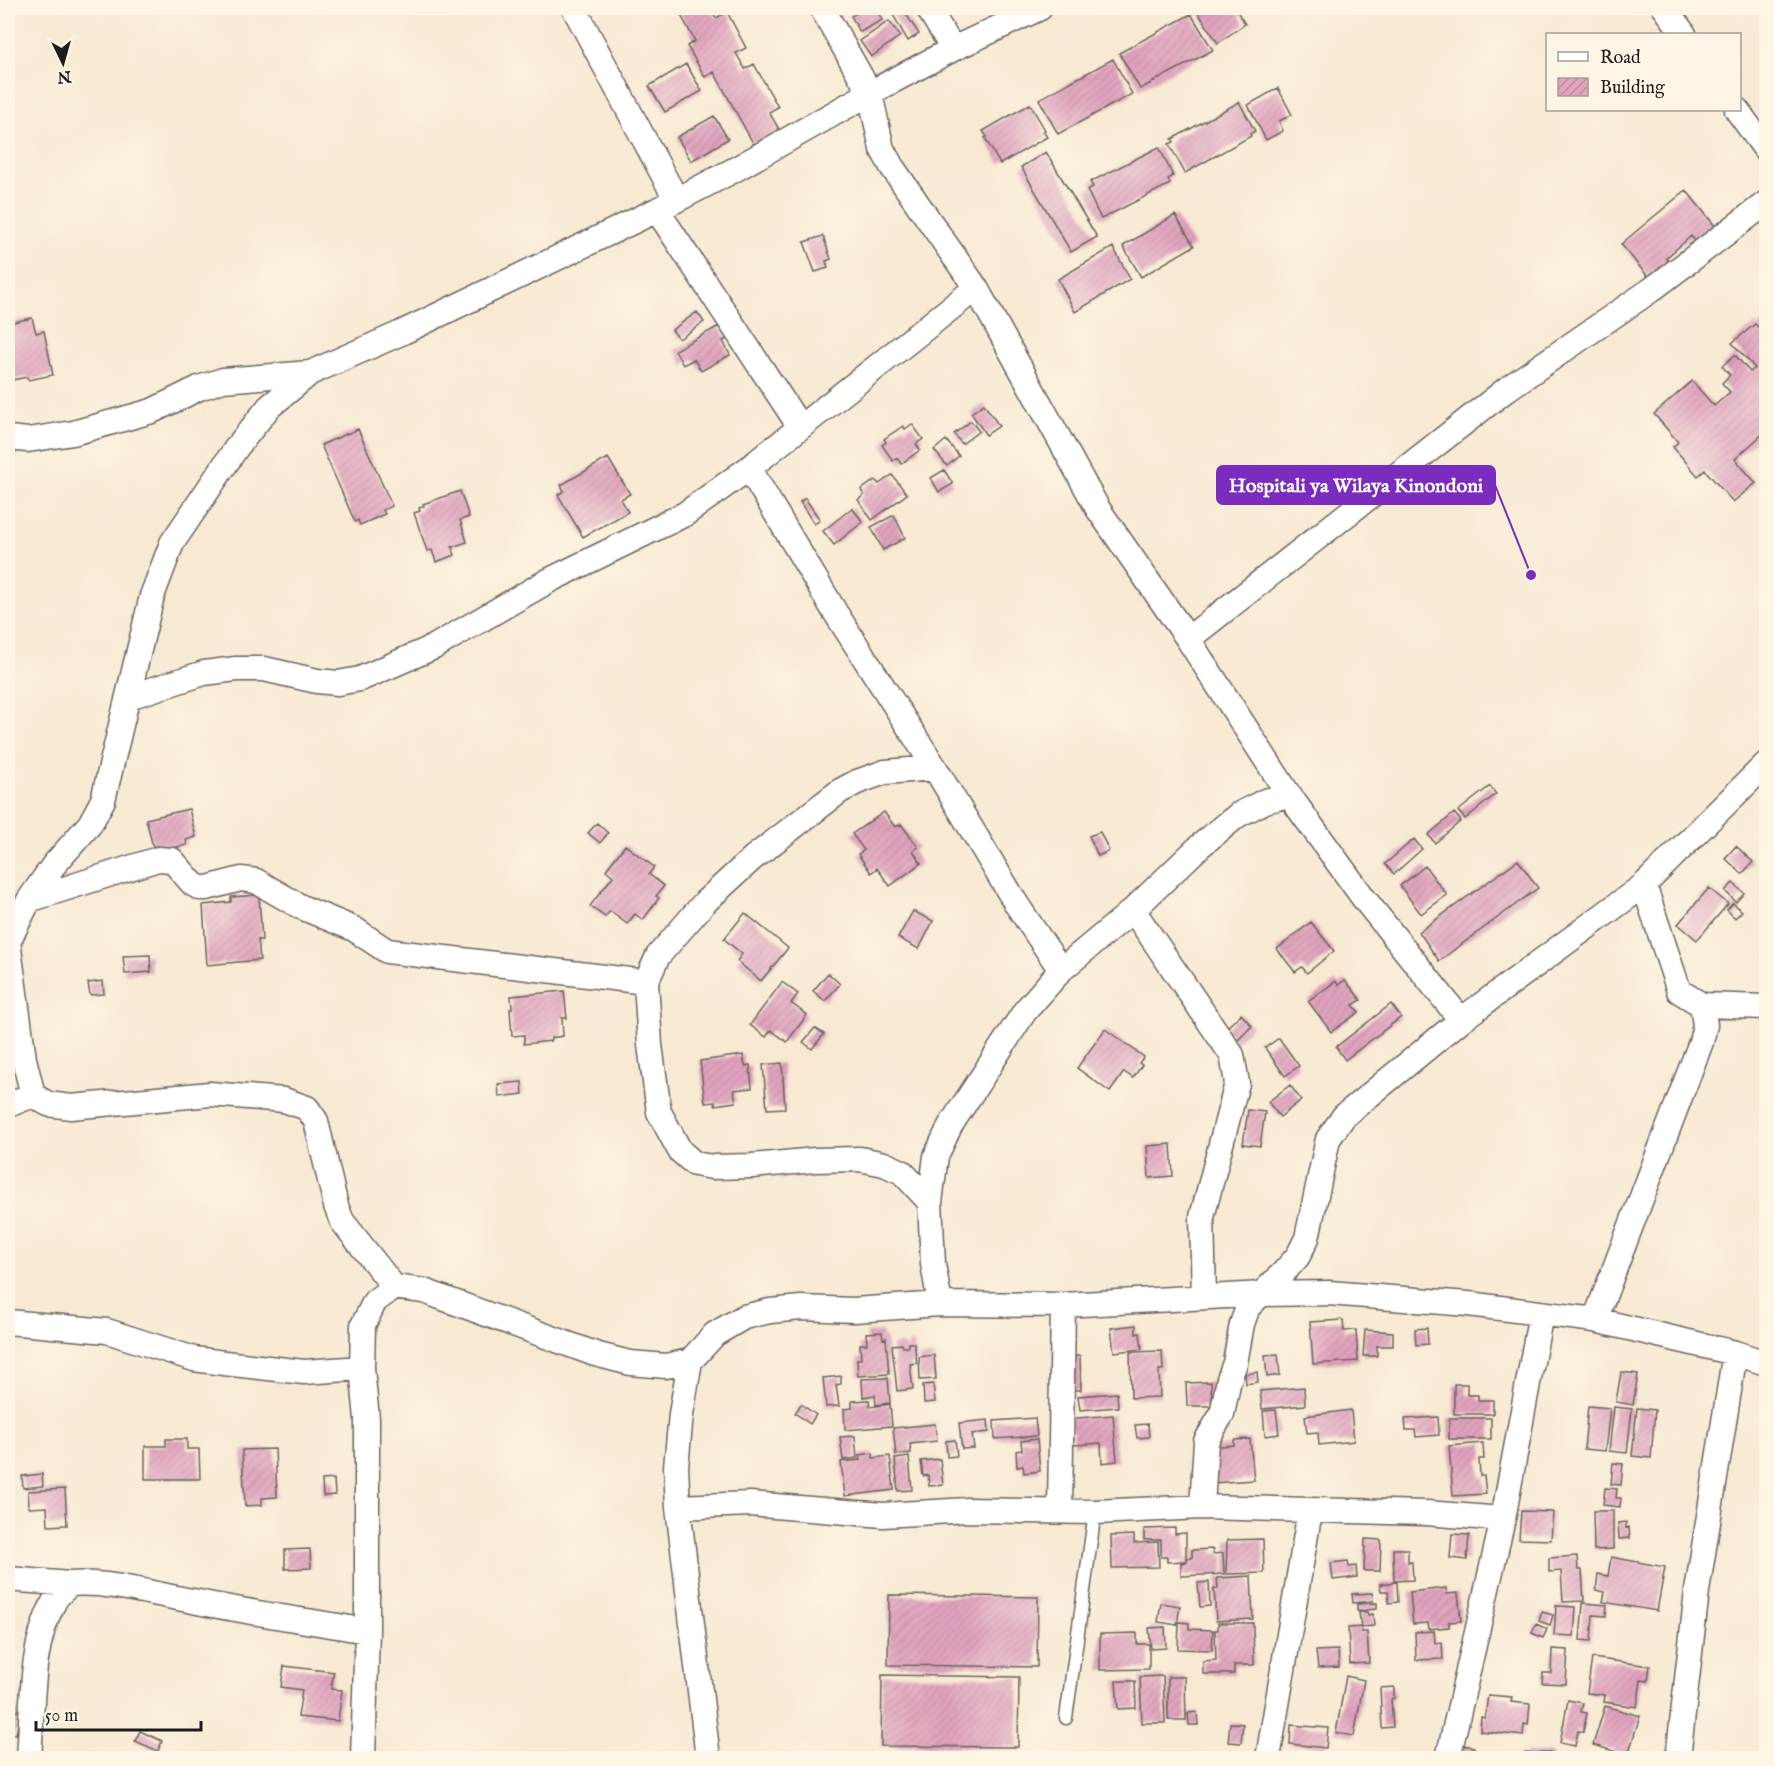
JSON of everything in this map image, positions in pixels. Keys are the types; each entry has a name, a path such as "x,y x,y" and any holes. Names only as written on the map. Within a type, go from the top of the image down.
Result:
{"street":[{"path":"574,8 666,204 800,427"},
{"path":"822,8 870,93 882,149 976,288 1098,509 1188,639 1289,795 1365,900 1461,1020"},
{"path":"928,8 953,49"},
{"path":"394,1287 342,1221 336,1206 316,1121 307,1108 284,1100 210,1094 71,1107 48,1104 33,1095 24,1059 8,942 29,900 90,824 103,800 152,596 172,543 237,447 269,407 310,373 401,333 734,170 953,49 1040,8"},
{"path":"1665,8 1683,33"},
{"path":"1738,111 1767,150"},
{"path":"1188,639 1507,389 1651,290 1767,203"},
{"path":"129,697 204,674 236,669 264,669 317,681 338,683 360,679 434,647 548,581 685,514 749,468 976,288"},
{"path":"8,438 28,440 73,433 152,411 199,388 223,380 310,373"},
{"path":"749,468 835,612 935,768 1017,905 1061,970"},
{"path":"1202,1508 1206,1441 1222,1414 1242,1324 1248,1307 1298,1256 1307,1238 1328,1139 1344,1116 1461,1020 1644,885 1767,764"},
{"path":"930,1202 902,1172 884,1164 860,1160 815,1160 712,1167 695,1164 680,1151 659,1112 650,1045 646,982 658,956 705,902 753,858 840,791 885,772 935,768"},
{"path":"940,1304 933,1264 930,1202 936,1156 950,1126 1025,1011 1061,970 1133,910 1200,846 1238,815 1265,801 1289,795"},
{"path":"29,900 158,859 172,860 193,884 200,888 241,879 256,881 301,907 354,929 387,951 646,982"},
{"path":"1644,885 1679,992 1702,1005 1767,1007"},
{"path":"1133,910 1232,1055 1237,1083 1202,1217 1204,1297"},
{"path":"1595,1320 1701,1042 1705,1024 1702,1005"},
{"path":"8,1105 33,1095"},
{"path":"363,1758 367,1631 367,1419 362,1368 363,1324 375,1301 394,1287 424,1291 595,1354 630,1363 666,1366 690,1361"},
{"path":"708,1758 678,1507 676,1467 681,1414 690,1361 715,1334 744,1317 770,1311 801,1308 854,1310 940,1304 1063,1305 1263,1294 1329,1293 1468,1304 1595,1320 1735,1353 1767,1363"},
{"path":"1060,1511 1063,1305"},
{"path":"1448,1758 1503,1520 1541,1313"},
{"path":"8,1322 107,1331 194,1359 304,1372 362,1368"},
{"path":"1678,1758 1697,1591 1735,1353"},
{"path":"678,1507 750,1504 883,1515 968,1510 1095,1512 1202,1508 1426,1513 1503,1520"},
{"path":"1268,1758 1310,1511"},
{"path":"8,1579 70,1584 91,1583 129,1588 243,1611 367,1631"},
{"path":"29,1758 35,1668 41,1634 55,1600 70,1584"}],"lane":[{"path":"1066,1718 1095,1512"}],"building":[{"path":"677,8 710,8 716,18 727,12 746,48 736,53 745,69 754,64 778,107 769,112 780,131 754,145 714,72 705,77 687,46 695,41"},
{"path":"867,8 876,8 882,20 860,32 851,16"},
{"path":"902,8 919,34 908,41 892,13"},
{"path":"1195,8 1235,8 1245,24 1218,43"},
{"path":"1191,14 1213,50 1140,89 1119,53"},
{"path":"889,21 900,36 871,57 860,41"},
{"path":"1113,59 1132,94 1058,134 1039,99"},
{"path":"686,64 702,91 665,112 649,86"},
{"path":"1278,88 1292,115 1279,121 1283,131 1266,140 1248,105"},
{"path":"1239,102 1255,131 1250,134 1251,136 1185,173 1169,144 1174,142 1172,139"},
{"path":"1030,104 1047,137 1000,164 983,131"},
{"path":"714,116 728,139 691,161 677,137"},
{"path":"1159,147 1173,176 1168,179 1170,184 1101,219 1087,190 1093,187 1090,182"},
{"path":"1046,152 1097,237 1071,252 1021,167"},
{"path":"1686,190 1715,226 1696,242 1691,236 1666,258 1673,266 1653,283 1621,244"},
{"path":"1175,215 1194,246 1141,277 1123,246"},
{"path":"823,236 831,259 826,261 828,268 815,272 804,242"},
{"path":"1113,247 1130,279 1075,312 1058,279"},
{"path":"697,312 704,322 679,339 672,330"},
{"path":"32,318 36,333 44,331 53,375 28,380 27,377 12,380 11,376 8,376 8,323"},
{"path":"1766,320 1766,431 1735,459 1756,483 1733,502 1705,470 1698,476 1673,447 1678,442 1654,414 1692,381 1714,406 1730,392 1722,383 1730,375 1722,366 1735,355 1750,372 1755,368 1732,343 1755,324 1758,327"},
{"path":"719,326 727,339 723,341 730,355 701,371 694,359 683,365 675,350"},
{"path":"984,404 999,426 986,435 971,413"},
{"path":"971,421 979,431 962,444 954,434"},
{"path":"912,424 923,439 916,444 920,450 901,464 897,458 893,461 882,445 886,442 884,439 903,426 905,429"},
{"path":"358,429 392,506 383,510 385,514 360,525 358,520 355,522 321,445"},
{"path":"946,440 959,456 947,466 934,450"},
{"path":"608,458 630,494 621,499 628,512 583,537 558,495 564,491 561,485"},
{"path":"944,470 953,484 939,492 931,478"},
{"path":"892,475 907,494 872,520 858,500 864,495 861,490 875,480 879,484"},
{"path":"460,491 469,517 460,520 467,542 452,547 455,555 436,562 432,550 427,551 414,513 420,511 419,508 424,506 423,504"},
{"path":"805,498 820,520 814,524 800,502"},
{"path":"852,508 863,522 834,545 823,531"},
{"path":"894,515 905,538 883,550 871,527"},
{"path":"1490,786 1496,794 1465,819 1458,811"},
{"path":"189,809 196,837 186,840 187,845 158,851 157,846 153,847 146,819"},
{"path":"884,812 895,827 901,824 918,847 913,851 921,863 890,886 877,868 871,873 858,854 864,850 852,834"},
{"path":"1454,813 1461,821 1435,843 1428,835"},
{"path":"597,823 608,833 600,843 588,833"},
{"path":"1100,832 1109,851 1098,856 1089,836"},
{"path":"1414,839 1422,849 1394,874 1385,864"},
{"path":"625,845 654,867 649,874 664,886 656,896 659,898 643,920 635,914 627,924 610,911 605,917 590,906 613,876 606,870"},
{"path":"1736,846 1753,862 1742,874 1725,858"},
{"path":"1518,860 1538,888 1439,961 1419,932"},
{"path":"1425,866 1447,895 1421,914 1400,886"},
{"path":"1733,883 1744,893 1736,902 1725,891"},
{"path":"1709,888 1728,904 1697,940 1678,924"},
{"path":"259,895 262,940 258,940 260,960 207,965 203,905 231,902 231,897"},
{"path":"1733,903 1742,911 1735,918 1727,910"},
{"path":"913,911 933,921 919,949 898,938"},
{"path":"745,913 788,948 761,981 737,961 742,954 724,939"},
{"path":"1311,922 1334,951 1307,973 1302,967 1295,972 1277,949"},
{"path":"150,955 151,972 125,974 123,956"},
{"path":"828,973 840,984 825,1001 813,991"},
{"path":"1345,980 1361,1000 1353,1005 1359,1012 1331,1032 1308,1001 1336,981 1338,985"},
{"path":"103,981 104,994 90,995 88,983"},
{"path":"782,982 798,994 791,1003 807,1015 787,1042 771,1030 766,1037 750,1025"},
{"path":"564,991 567,1018 562,1018 563,1036 551,1038 551,1041 524,1044 524,1035 512,1036 511,996"},
{"path":"1391,1004 1401,1017 1345,1060 1336,1047"},
{"path":"1241,1014 1252,1026 1234,1044 1222,1032"},
{"path":"815,1028 824,1034 812,1049 803,1042"},
{"path":"1105,1029 1144,1057 1139,1063 1142,1065 1133,1078 1124,1072 1110,1092 1077,1068"},
{"path":"1279,1038 1299,1066 1285,1076 1265,1048"},
{"path":"743,1055 745,1066 750,1065 752,1088 734,1090 736,1102 715,1105 715,1102 705,1103 700,1061"},
{"path":"782,1063 785,1108 767,1109 763,1065"},
{"path":"522,1082 523,1094 499,1097 498,1084"},
{"path":"1290,1085 1301,1100 1280,1117 1268,1102"},
{"path":"1248,1110 1265,1112 1260,1146 1243,1144"},
{"path":"1171,1144 1173,1176 1149,1178 1147,1146"},
{"path":"1343,1320 1344,1331 1356,1330 1358,1361 1313,1364 1310,1322"},
{"path":"1136,1325 1136,1334 1140,1333 1142,1349 1114,1352 1111,1328"},
{"path":"1427,1328 1428,1344 1416,1345 1415,1329"},
{"path":"1365,1330 1393,1332 1393,1346 1377,1346 1377,1356 1363,1356"},
{"path":"882,1332 883,1339 886,1338 889,1374 858,1376 857,1359 861,1359 860,1344 867,1344 866,1333"},
{"path":"908,1343 914,1343 917,1363 910,1364 913,1389 897,1391 892,1345 902,1344 903,1347 908,1347"},
{"path":"1162,1351 1163,1370 1159,1370 1160,1397 1131,1398 1130,1352"},
{"path":"1278,1354 1280,1375 1267,1377 1265,1355"},
{"path":"934,1355 936,1379 920,1380 919,1357"},
{"path":"1071,1356 1080,1356 1081,1390 1072,1390"},
{"path":"1257,1372 1258,1382 1246,1384 1245,1374"},
{"path":"1621,1372 1638,1374 1633,1405 1616,1402"},
{"path":"841,1376 841,1384 836,1385 839,1406 826,1407 823,1378"},
{"path":"888,1378 890,1403 876,1405 875,1395 863,1397 862,1379"},
{"path":"1211,1382 1212,1406 1187,1406 1186,1383"},
{"path":"933,1384 935,1402 924,1403 923,1385"},
{"path":"1454,1384 1467,1384 1467,1395 1478,1395 1478,1400 1493,1400 1493,1414 1454,1414"},
{"path":"1304,1387 1305,1405 1262,1409 1260,1391"},
{"path":"1117,1393 1118,1407 1080,1410 1078,1396"},
{"path":"869,1400 870,1407 890,1404 892,1426 845,1430 844,1409 852,1408 852,1401"},
{"path":"801,1404 816,1415 810,1424 795,1413"},
{"path":"1588,1406 1610,1408 1605,1451 1584,1449"},
{"path":"1614,1407 1632,1409 1627,1453 1609,1451"},
{"path":"1637,1408 1655,1410 1651,1458 1632,1456"},
{"path":"1276,1410 1279,1434 1265,1436 1263,1411"},
{"path":"1351,1410 1354,1441 1319,1445 1318,1432 1307,1433 1305,1416"},
{"path":"1113,1415 1117,1461 1102,1463 1101,1443 1074,1445 1073,1430 1067,1419"},
{"path":"1438,1417 1439,1435 1416,1437 1415,1430 1406,1430 1405,1419"},
{"path":"1035,1418 1037,1436 995,1439 994,1421"},
{"path":"1449,1418 1491,1418 1491,1439 1449,1439"},
{"path":"988,1420 989,1432 972,1434 974,1448 962,1449 959,1423"},
{"path":"935,1424 937,1441 910,1444 911,1453 896,1455 893,1428"},
{"path":"1148,1424 1149,1437 1137,1438 1135,1425"},
{"path":"855,1436 857,1458 843,1460 840,1437"},
{"path":"166,1439 187,1439 187,1449 199,1449 200,1479 145,1479 145,1446 166,1446"},
{"path":"1037,1439 1040,1471 1024,1473 1023,1466 1017,1467 1016,1451 1022,1450 1021,1441"},
{"path":"1250,1439 1254,1480 1212,1483 1208,1447 1234,1445 1234,1440"},
{"path":"955,1440 957,1456 947,1457 946,1441"},
{"path":"1483,1443 1484,1459 1479,1459 1480,1476 1484,1476 1486,1494 1453,1496 1449,1446"},
{"path":"275,1449 277,1497 262,1498 262,1505 245,1506 242,1450"},
{"path":"873,1453 873,1458 890,1456 894,1490 845,1496 841,1462 860,1460 859,1455"},
{"path":"909,1457 912,1490 898,1491 895,1459"},
{"path":"940,1459 943,1485 929,1486 928,1475 923,1476 921,1461"},
{"path":"1613,1463 1623,1464 1621,1485 1611,1484"},
{"path":"42,1474 43,1486 23,1488 22,1476"},
{"path":"334,1479 335,1495 323,1496 322,1480"},
{"path":"1605,1488 1617,1489 1616,1498 1621,1498 1620,1507 1603,1505"},
{"path":"65,1489 67,1525 48,1526 47,1507 29,1508 28,1491"},
{"path":"1521,1511 1553,1512 1551,1540 1519,1539"},
{"path":"1593,1511 1613,1511 1613,1549 1594,1550"},
{"path":"1626,1522 1630,1538 1619,1539 1618,1523"},
{"path":"1175,1528 1175,1534 1186,1533 1186,1561 1167,1562 1167,1557 1161,1557 1161,1540 1144,1540 1144,1529"},
{"path":"1452,1534 1469,1535 1467,1560 1450,1558"},
{"path":"1134,1535 1134,1543 1158,1542 1159,1567 1112,1568 1111,1536"},
{"path":"1263,1539 1264,1573 1226,1574 1227,1540"},
{"path":"1365,1539 1381,1540 1380,1571 1364,1571"},
{"path":"310,1549 311,1568 285,1569 285,1550"},
{"path":"1213,1549 1213,1554 1223,1553 1224,1574 1181,1576 1181,1563 1187,1562 1187,1558 1192,1558 1192,1550"},
{"path":"1393,1549 1408,1549 1408,1562 1412,1562 1413,1580 1394,1581"},
{"path":"1577,1556 1578,1570 1582,1570 1584,1601 1563,1602 1561,1571 1549,1572 1549,1558"},
{"path":"1611,1557 1665,1567 1657,1611 1603,1602 1605,1592 1596,1590 1598,1574 1608,1576"},
{"path":"1348,1561 1349,1567 1356,1566 1357,1577 1333,1580 1331,1563"},
{"path":"1251,1576 1253,1619 1216,1621 1214,1589 1218,1589 1217,1578"},
{"path":"1209,1582 1210,1606 1200,1607 1198,1583"},
{"path":"1397,1582 1398,1602 1389,1603 1388,1591 1381,1591 1380,1584"},
{"path":"1446,1588 1447,1594 1458,1593 1461,1621 1449,1622 1449,1627 1429,1629 1428,1623 1413,1624 1410,1592"},
{"path":"1372,1593 1373,1601 1353,1603 1352,1594"},
{"path":"889,1595 1038,1597 1037,1667 888,1665"},
{"path":"1161,1603 1180,1606 1177,1625 1158,1622"},
{"path":"1377,1603 1377,1609 1357,1611 1357,1604"},
{"path":"1583,1603 1607,1605 1606,1616 1593,1615 1591,1641 1580,1640"},
{"path":"1556,1606 1576,1607 1574,1636 1554,1635"},
{"path":"1359,1612 1373,1614 1374,1626 1361,1627"},
{"path":"1542,1612 1553,1615 1550,1625 1539,1621"},
{"path":"1179,1622 1189,1623 1189,1629 1213,1630 1212,1650 1178,1649"},
{"path":"1218,1623 1253,1623 1254,1665 1234,1665 1234,1674 1203,1674 1203,1661 1216,1660 1215,1630 1218,1630"},
{"path":"1536,1624 1547,1629 1543,1638 1532,1633"},
{"path":"1165,1627 1166,1648 1151,1649 1149,1628"},
{"path":"1361,1627 1362,1632 1367,1632 1369,1663 1350,1664 1348,1628"},
{"path":"1434,1631 1435,1643 1442,1642 1443,1659 1416,1660 1415,1632"},
{"path":"1137,1633 1137,1644 1149,1644 1149,1669 1100,1670 1100,1634"},
{"path":"1552,1649 1568,1650 1566,1684 1542,1683 1543,1673 1551,1673"},
{"path":"1338,1650 1339,1667 1318,1668 1316,1651"},
{"path":"1592,1658 1650,1666 1648,1681 1641,1680 1637,1707 1604,1702 1605,1695 1587,1693"},
{"path":"284,1666 334,1672 331,1689 342,1690 338,1721 298,1717 302,1690 281,1687"},
{"path":"882,1675 1019,1677 1018,1747 881,1746"},
{"path":"1163,1676 1165,1723 1142,1723 1140,1677"},
{"path":"1346,1676 1364,1680 1354,1736 1336,1733"},
{"path":"1168,1677 1185,1677 1186,1720 1168,1720"},
{"path":"1116,1681 1135,1681 1136,1708 1118,1709"},
{"path":"1394,1687 1394,1698 1391,1699 1393,1727 1382,1728 1380,1688"},
{"path":"1488,1695 1512,1697 1511,1702 1530,1704 1528,1725 1524,1724 1523,1736 1480,1731 1481,1717 1485,1718"},
{"path":"1568,1700 1583,1703 1581,1712 1587,1713 1583,1732 1578,1731 1575,1746 1560,1743"},
{"path":"1605,1706 1640,1716 1628,1755 1593,1745"},
{"path":"8,1709 21,1712 16,1734 8,1732"},
{"path":"1197,1712 1198,1725 1189,1725 1188,1713"},
{"path":"1230,1723 1243,1724 1241,1743 1228,1742"},
{"path":"1291,1725 1328,1728 1326,1748 1290,1744"},
{"path":"140,1731 162,1741 158,1751 135,1741"},
{"path":"1455,1744 1474,1747 1473,1758 1452,1757"},
{"path":"1525,1753 1552,1753 1552,1758 1525,1758"}],"place":[{"name":"Hospitali ya Wilaya Kinondoni","path":"1531,575"}]}
